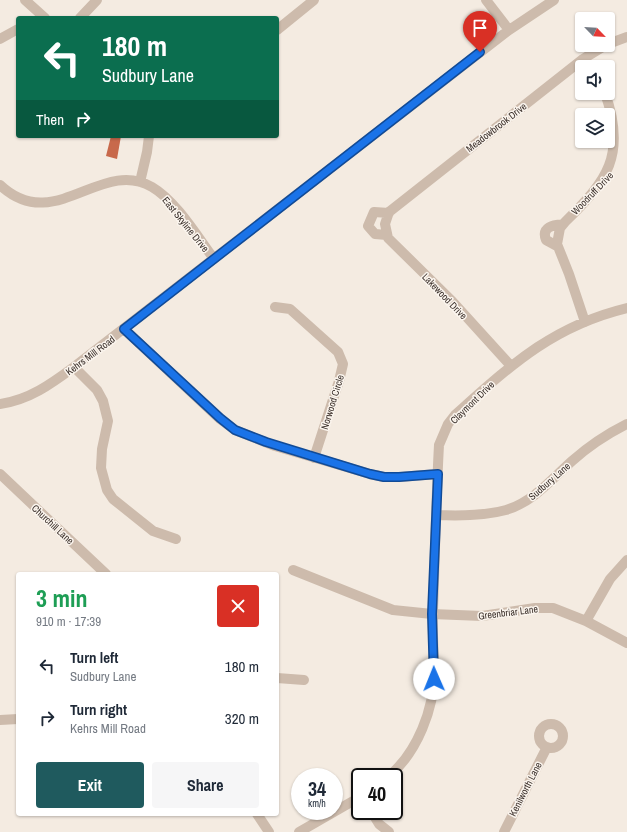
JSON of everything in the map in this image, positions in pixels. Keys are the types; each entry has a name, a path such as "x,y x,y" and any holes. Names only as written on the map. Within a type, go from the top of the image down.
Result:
{"street":[{"path":"26,0 37,16"},
{"path":"82,16 97,0"},
{"path":"279,28 314,0"},
{"path":"486,0 509,30"},
{"name":"Kehrs Mill Road","path":"0,404 14,402 37,392 74,367 509,30 554,0"},
{"path":"0,40 16,30"},
{"name":"Meadowbrook Drive","path":"615,41 627,37"},
{"name":"Meadowbrook Drive","path":"589,60 598,52"},
{"name":"Meadowbrook Drive","path":"387,235 385,224 389,213 394,207 575,71"},
{"name":"Woodruff Drive","path":"585,322 569,274 557,246 560,228 605,183 619,162 622,137 620,124 609,100"},
{"path":"140,182 147,152 148,138"},
{"name":"East Skyline Drive","path":"0,185 7,192 29,201 53,203 106,183 122,180 140,182 153,188 171,203 214,258"},
{"path":"387,235 375,234 368,226 374,212 389,213"},
{"name":"Woodruff Drive","path":"557,246 546,240 544,235 545,230 550,226 563,224"},
{"name":"Lakewood Drive","path":"387,235 388,238 452,301 510,365"},
{"name":"Norwood Circle","path":"275,307 290,309 338,352 343,364 314,458"},
{"name":"Claymont Drive","path":"396,768 404,759 416,740 430,702 434,671 432,614 439,445 448,424 510,365 541,343 585,322 627,308"},
{"path":"124,329 220,418 235,430 275,446 384,477 438,474"},
{"path":"74,367 97,390 103,401 108,421 102,449 100,468 107,490 113,499 153,531 176,540"},
{"name":"Sudbury Lane","path":"437,516 477,515 507,510 516,506 539,492 590,446 627,424"},
{"name":"Churchill Lane","path":"0,474 104,572"},
{"path":"586,621 610,579 627,560"},
{"name":"Greenbriar Lane","path":"293,570 393,610 432,614 493,616 543,607 553,608 586,621 627,643"},
{"path":"279,678 304,680"},
{"path":"0,720 16,719"},
{"name":"Kenilworth Lane","path":"504,832 547,747"},
{"path":"299,832 351,802"},
{"path":"258,816 269,832"},
{"path":"377,820 389,832"}],"building":[{"path":"110,138 121,138 117,159 106,156"}],"route":[{"path":"434,679 432,614 438,474 399,477 384,477 370,474 275,446 235,430 220,418 124,329 480,52"}]}
